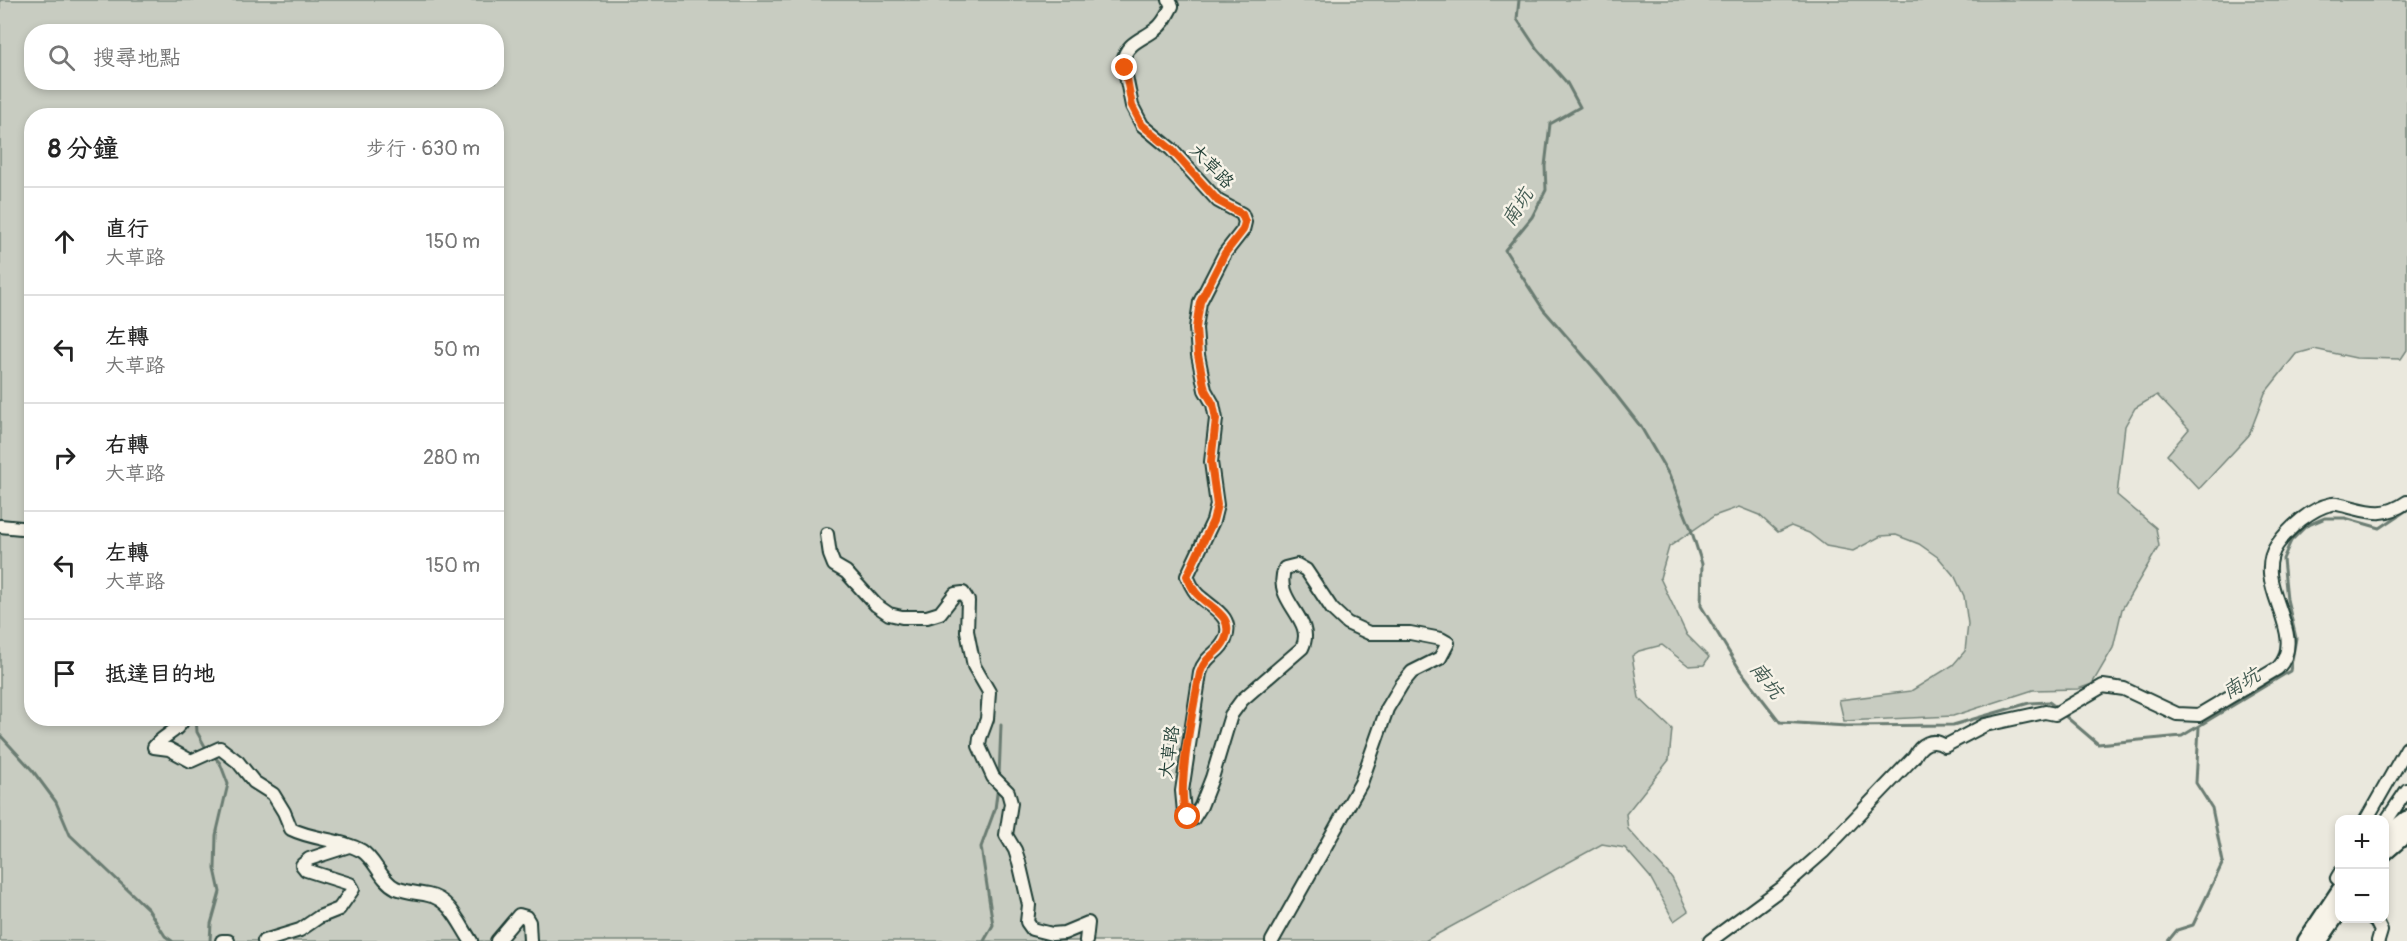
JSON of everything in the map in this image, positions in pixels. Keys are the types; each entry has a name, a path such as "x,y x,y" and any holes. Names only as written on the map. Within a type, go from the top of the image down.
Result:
{"main road":[{"path":"2389,834 2407,819"},
{"path":"2389,849 2407,833"},
{"path":"2306,941 2335,898"},
{"path":"2319,941 2335,917"}],"street":[{"name":"大草路","path":"1170,0 1172,6 1165,20 1157,28 1131,44 1124,55 1123,61 1132,106 1142,125 1171,149 1218,201 1242,214 1245,222 1243,230 1225,253 1200,302 1196,328 1198,355 1205,390 1213,404 1216,419 1211,462 1217,505 1213,521 1187,576 1197,595 1217,609 1227,621 1228,630 1225,641 1204,661 1200,673 1182,791 1184,812 1193,819 1198,813 1212,778 1231,715 1242,700 1302,648 1306,640 1306,629 1285,594 1281,578 1285,568 1297,565 1306,570 1332,609 1347,623 1370,633 1410,633 1442,639 1448,643 1440,658 1412,672 1387,709 1361,783 1272,941"},
{"path":"1710,941 1782,888 1823,852 1914,757 1918,748 1927,742 1938,741 1945,746 1985,725 2060,711 2103,686 2124,689 2177,714 2199,715 2278,668 2286,659 2289,646 2287,632 2274,593 2270,564 2276,547 2302,519 2334,504 2375,513 2386,513 2407,502"},
{"path":"0,526 24,528"},
{"path":"827,534 834,565 846,572 876,605 889,614 902,617 927,617 940,613 955,594 963,593 968,602 967,632 974,666 989,692 987,719 979,746 1011,803 1006,835 1019,861 1029,905 1027,922 1032,930 1052,934 1064,933 1088,923 1086,941"},
{"path":"180,726 161,738 154,747 170,749 191,761 220,748 238,762 254,782 273,794 291,829 306,836 350,846 364,852 386,882 397,888 441,899 449,907 471,941"},
{"path":"2368,815 2407,748"},
{"path":"2389,818 2407,790"},
{"path":"264,941 300,930 319,917 339,909 353,889 350,884 306,870 302,865 309,859 350,846"},
{"path":"497,941 519,915 526,917 529,922 530,941"},
{"path":"2377,923 2381,931 2378,941"},
{"path":"222,941 228,941"}],"shaded area":[{"path":"0,0 2407,0 2407,350 2401,359 2356,358 2314,349 2296,354 2265,393 2249,435 2199,489 2167,455 2189,429 2157,395 2135,408 2125,426 2117,495 2156,528 2159,546 2122,609 2113,648 2092,684 2078,689 2033,690 1953,716 1844,721 1839,700 1911,691 1953,665 1965,651 1968,624 1964,596 1955,577 1939,558 1919,544 1896,535 1881,536 1853,551 1826,546 1809,533 1791,526 1778,532 1759,515 1739,507 1714,516 1669,547 1660,578 1687,635 1709,657 1704,665 1689,666 1662,645 1639,651 1632,656 1639,698 1672,729 1669,760 1626,814 1628,829 1672,878 1688,911 1674,921 1650,877 1625,848 1602,844 1425,941 0,941"}],"waterway":[{"name":"南坑","path":"1519,0 1517,19 1537,49 1567,83 1580,107 1550,124 1545,166 1546,190 1532,217 1505,250 1543,309 1602,377 1641,427 1669,475 1690,526 1702,564 1701,606 1740,670 1780,722 1847,726 1953,725 2029,703 2049,702 2057,708"},
{"name":"南坑","path":"2064,715 2098,744 2182,736 2290,671 2296,638 2287,599 2283,559 2291,541 2306,526 2325,518 2345,518 2380,528 2407,510"},
{"path":"999,777 1001,725"},
{"path":"197,726 197,732 207,750"},
{"path":"2168,941 2177,930 2193,925 2223,862 2212,808 2196,783 2199,727"},
{"path":"0,735 33,771 56,802 70,835 148,909 165,936 172,941"},
{"path":"210,941 211,924 220,892 215,869 216,835 228,784 220,763 212,754"},
{"path":"984,941 993,925 981,847 995,809 998,786"}],"route":[{"path":"1125,68 1132,106 1142,125 1171,149 1218,201 1242,214 1245,222 1243,230 1225,253 1200,302 1196,328 1198,355 1205,390 1213,404 1216,419 1211,462 1217,505 1213,521 1193,559 1187,576 1197,595 1217,609 1227,621 1228,630 1225,641 1204,661 1200,673 1182,791 1184,812 1188,817"}]}
